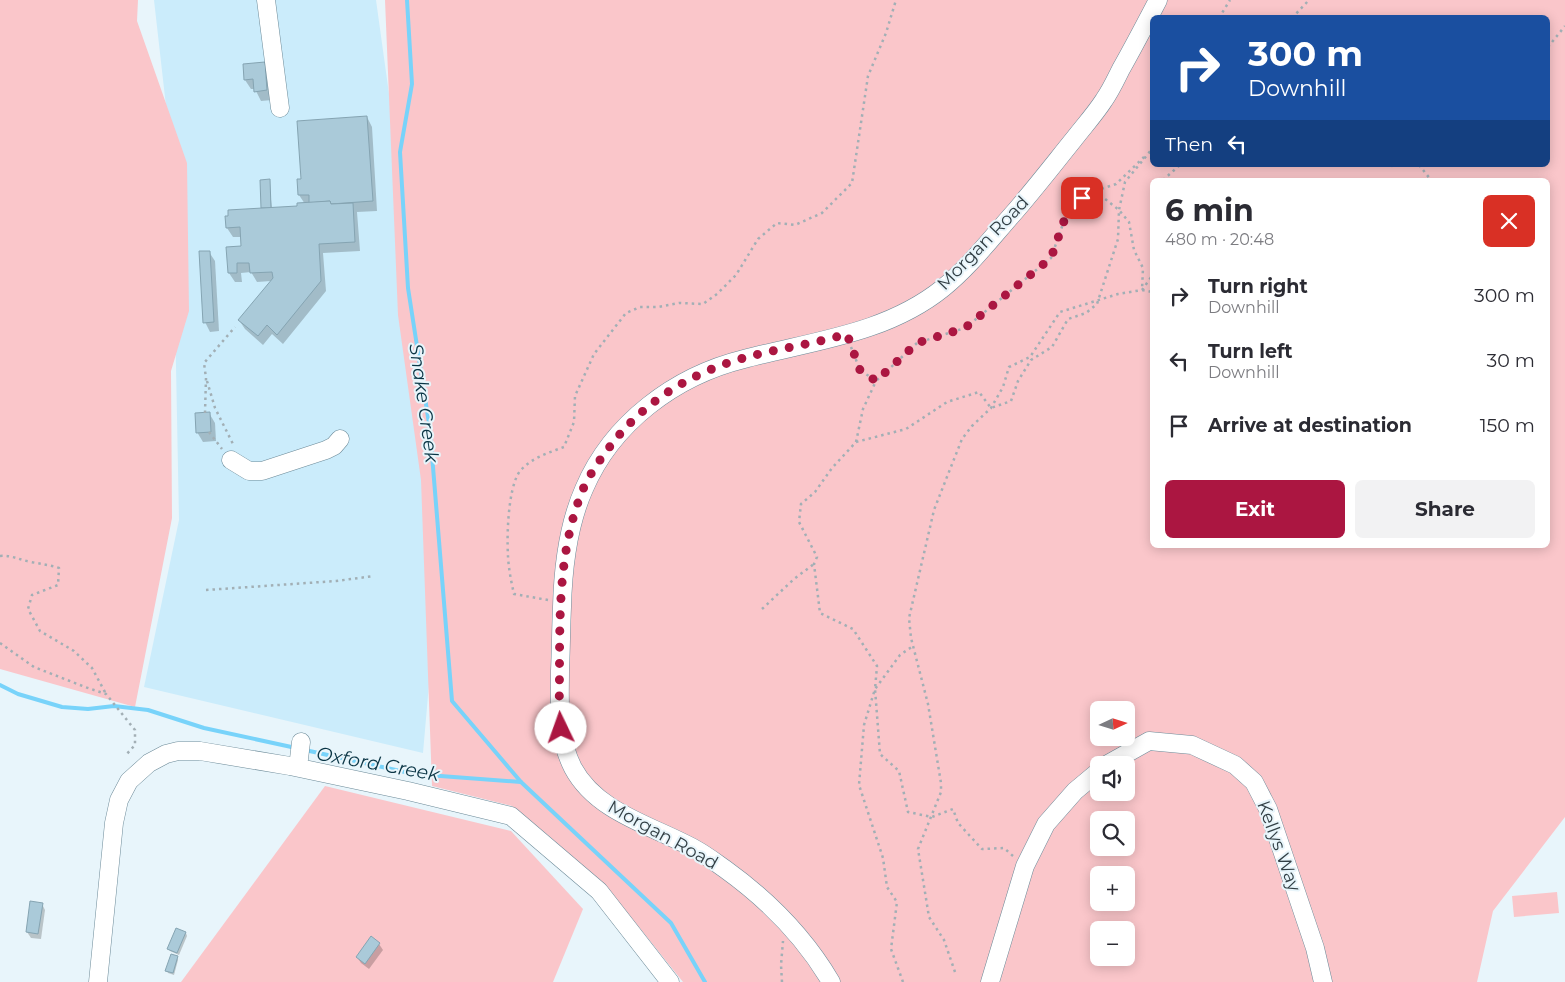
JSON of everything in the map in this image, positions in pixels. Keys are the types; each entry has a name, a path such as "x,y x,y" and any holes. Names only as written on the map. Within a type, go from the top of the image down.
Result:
{"street":[{"path":"266,0 280,108"},
{"name":"Morgan Road","path":"831,982 822,967 776,910 748,886 698,850 616,810 598,798 586,786 575,770 565,748 559,711 562,600 569,536 582,493 603,454 631,420 662,395 683,382 712,369 741,360 847,334 892,320 944,288 980,252 1037,186 1105,99 1158,0"},
{"path":"232,452 249,471 262,471 326,450 334,446 340,439"},
{"name":"Kellys Way","path":"1122,756 1149,741 1192,746 1235,765 1254,782 1271,818 1315,948 1323,982"},
{"path":"98,982 114,823 119,800 129,781 148,763 166,754 178,751 200,751 296,767 511,816 599,891 670,982"},
{"path":"990,982 1025,866 1046,824 1074,791 1090,778"}],"path":[{"path":"562,600 546,600 514,594 508,566 508,514 511,490 520,472 540,456 564,447 574,422 575,396 594,354 626,313 640,307 658,307 679,303 703,304 717,294 736,275 758,239 777,223 795,225 822,213 852,183 868,76 886,33 896,0"},
{"path":"1221,15 1230,0"},
{"path":"1295,15 1309,0"},
{"path":"1550,45 1565,26"},
{"path":"762,609 794,579 814,564 817,557 799,522 801,504 815,492 832,468 856,442 863,409 876,381 917,343 965,328 1051,258 1064,221 1082,198 1095,191 1116,184 1150,151"},
{"path":"991,408 1011,401 1018,381 1031,360 1052,347 1068,319 1086,313 1098,304 1118,239 1119,210 1125,182 1150,151"},
{"path":"1165,178 1178,167"},
{"path":"1421,167 1429,178"},
{"path":"1095,191 1119,210 1129,222 1134,250 1143,268 1142,290"},
{"path":"1142,290 1150,279"},
{"path":"955,972 944,940 930,917 918,849 941,792 928,704 911,638 909,618 934,510 962,438 991,408 1003,387 1009,367 1030,357 1060,312 1142,290 1150,292"},
{"path":"232,452 215,408 206,378 204,363 235,326"},
{"path":"847,334 860,370 876,381"},
{"path":"205,412 206,378"},
{"path":"856,442 906,429 947,402 978,392 991,408"},
{"path":"209,432 232,452"},
{"path":"0,556 10,555 30,562 59,568 58,585 32,595 28,609 40,631 74,651 92,668 106,694 134,730 135,746 125,756"},
{"path":"814,564 820,613 853,629 877,666 875,689 880,754 899,771 908,812 930,817 953,809 958,823 982,849 1004,848 1025,866"},
{"path":"206,590 336,581 374,576"},
{"path":"0,643 34,667 85,688 106,694"},
{"path":"903,982 891,949 897,902 887,887 883,858 859,785 864,726 875,689 900,655 913,646"},
{"path":"782,982 782,943 788,924"}],"shaded area":[{"path":"0,0 138,0 137,21 187,163 189,311 171,371 172,518 135,707 0,669"},
{"path":"154,0 376,0 412,260 448,466 423,753 144,687 179,520 172,159"},
{"path":"385,0 1565,0 1565,817 1493,911 1477,982 683,982 606,886 512,806 432,786 421,480 398,315"},
{"path":"325,786 511,831 583,909 553,982 181,982"},
{"path":"1557,892 1559,913 1514,917 1512,896"}],"building":[{"path":"265,62 267,90 254,92 253,79 244,80 243,64"},
{"path":"367,116 373,201 331,204 330,201 309,203 309,195 298,195 297,179 301,179 297,121"},
{"path":"270,179 271,208 261,208 260,180"},
{"path":"330,201 331,204 353,203 355,242 319,244 321,281 277,335 267,325 258,336 238,320 273,278 272,272 250,273 249,263 237,263 237,273 228,273 226,247 241,246 240,227 226,228 225,216 228,216 228,210 297,206 297,203"},
{"path":"199,251 210,251 214,322 203,323"},
{"path":"210,412 211,432 196,433 195,413"},
{"path":"30,901 43,903 38,934 26,932"},
{"path":"176,928 186,932 177,953 167,949"},
{"path":"371,936 380,943 365,964 356,957"},
{"path":"171,954 178,956 173,973 165,971"}],"waterway":[{"name":"Snake Creek","path":"407,0 412,84 400,152 408,288 430,430 452,701 521,782"},
{"name":"Oxford Creek","path":"0,685 18,694 62,707 88,709 114,706 148,710 204,728 296,748"},
{"name":"Oxford Creek","path":"305,750 414,774 521,782 671,923 705,982"}],"route":[{"path":"561,728 559,711 562,600 569,536 576,508 585,485 603,454 631,420 662,395 683,382 712,369 847,334 860,370 876,381 917,343 965,328 1051,258 1064,221 1082,198"}]}
